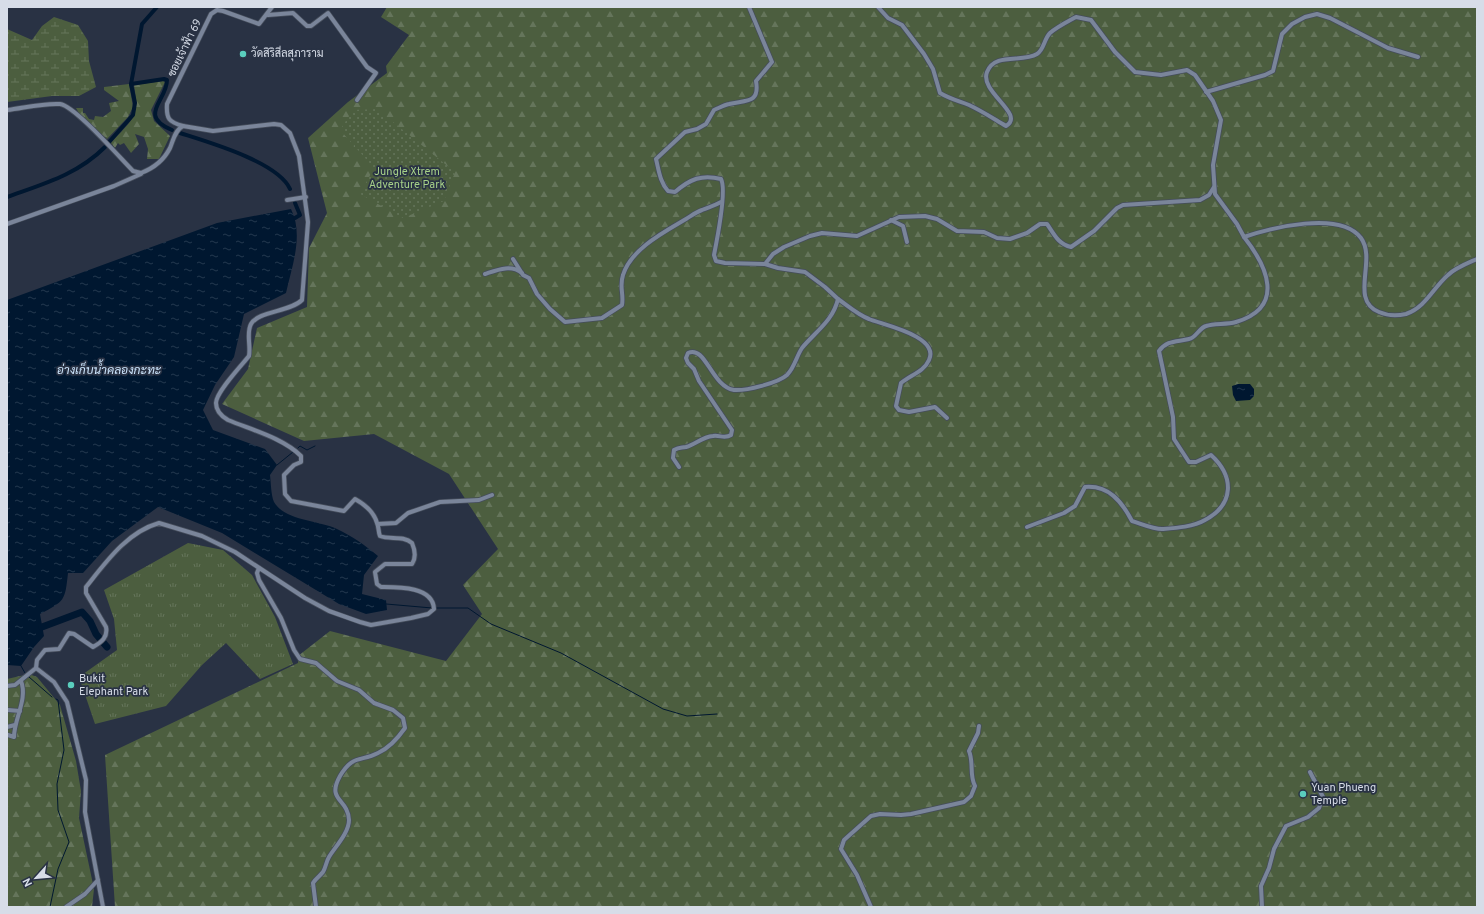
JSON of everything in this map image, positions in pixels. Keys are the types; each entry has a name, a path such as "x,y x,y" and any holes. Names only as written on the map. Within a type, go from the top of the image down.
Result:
{"street":[{"path":"268,15 272,7"},
{"path":"749,7 772,62 756,80 758,91 754,98 748,101 729,104 714,110 706,124 685,132 656,159 663,185 668,191 675,192 693,178 711,176 721,179 723,183 714,255 716,261 725,263 765,264 778,268 805,272 825,286 838,299 858,314 913,334 927,345 931,356 929,361 924,368 901,383 896,406 899,410 909,412 935,407 947,418"},
{"path":"878,7 888,18 902,25 924,54 933,68 940,92 956,102 969,105 987,114 1006,126 1012,120 1010,114 990,91 987,80 987,72 997,61 1032,56 1038,53 1049,34 1076,17 1091,20 1116,52 1135,72 1161,75 1187,70 1195,75 1213,100 1221,120 1213,165 1215,194 1238,224 1244,237 1258,253 1268,280 1268,294 1261,307 1250,316 1236,322 1204,326 1191,339 1164,344 1159,351 1173,417 1174,440 1189,462 1196,462 1211,455 1221,464 1225,474 1228,482 1229,494 1219,509 1205,520 1187,526 1161,529 1132,521 1126,509 1117,498 1103,488 1085,487 1075,506 1064,513 1027,527"},
{"name":"ซอยเจ้าฟ้า 69","path":"183,126 170,122 166,116 167,104 211,14 218,10 223,11 259,24 268,15"},
{"path":"268,15 293,12 307,26 311,26 328,13 367,67 376,73 357,100"},
{"path":"1206,92 1265,75 1273,71 1282,34 1292,24 1305,17 1317,14 1330,18 1388,48 1418,57"},
{"path":"7,110 47,104 65,105 79,116 133,171 141,174"},
{"path":"7,224 114,186 141,174 162,161 177,131 183,126 212,131 274,124 287,128 294,140 299,156 306,198 308,222 302,300 296,306 260,317 251,324 249,331 251,348 249,356 221,391 216,402 220,416 294,449 301,456 301,462 294,465 284,475 285,494 292,501 344,511 356,499 364,504 378,524 377,530 380,536 408,539 415,549 412,564 385,564 377,569 375,576 377,584 381,587 407,587 416,590 427,596 434,605 434,612 411,618 371,625 360,622 329,611 235,552 202,536 159,523 152,525 120,547 86,587 86,593 106,627 108,633 105,638 93,647 74,634 69,633 59,649 45,650 37,660 36,668 15,685 7,686"},
{"path":"765,264 779,251 810,236 822,233 857,236 899,217 925,216 938,219 957,231 984,232 997,238 1010,239 1026,233 1040,224 1047,224 1056,239 1065,246 1071,247 1094,231 1117,208 1124,204 1200,200 1209,195 1214,187"},
{"path":"287,200 306,198"},
{"path":"485,274 507,268 515,269 529,278 537,294 550,309 566,322 602,318 622,305 624,298 620,288 623,274 627,264 637,254 665,231 702,209 712,208 721,202"},
{"path":"890,220 903,226 907,242"},
{"path":"1244,237 1287,226 1315,223 1335,224 1348,229 1360,237 1365,247 1367,261 1364,295 1366,303 1374,310 1386,315 1395,316 1415,310 1431,296 1448,274 1477,259"},
{"path":"513,259 524,275"},
{"path":"679,467 673,458 674,450 680,447 687,447 703,438 715,436 727,437 731,435 732,430 699,381 694,369 688,363 686,358 688,353 693,351 698,352 704,357 716,379 728,389 740,390 774,382 786,376 793,368 802,349 821,329 836,306 838,299"},
{"path":"378,524 396,523 408,513 440,502 479,500 492,495"},
{"path":"259,568 257,573 258,580 281,618 294,650 300,659 316,663 336,681 360,690 374,703 393,710 403,718 404,728 390,745 378,753 353,761 345,768 338,781 334,790 335,794 346,809 349,820 345,832 329,858 324,871 313,883 316,907"},
{"path":"36,668 54,682 67,702 86,780 85,812 104,907"},
{"path":"8,735 14,737 15,725 20,711 23,693 21,681"},
{"path":"8,710 20,711"},
{"path":"7,726 15,725"},
{"path":"871,907 856,875 841,849 841,845 854,830 871,816 880,814 912,814 964,802 970,796 975,786 971,776 972,759 969,751 978,733 979,726"},
{"path":"1262,907 1261,886 1269,868 1274,849 1286,826 1308,817 1319,808 1323,797 1310,772"},
{"path":"66,907 85,894 98,880"}],"green space":[{"path":"387,7 1477,7 1477,907 115,907 105,755 298,663 298,656 330,631 446,661 482,614 463,585 498,549 449,474 374,434 304,441 222,404 248,369 257,328 307,307 309,248 327,213 308,138 348,102 387,73 386,66 409,35 381,17"},
{"path":"54,17 78,25 88,41 89,61 96,87 79,96 52,96 7,102 7,29 32,40 42,26"},
{"path":"165,82 151,110 154,121 170,136 159,159 147,159 148,149 144,137 135,134 139,144 131,153 124,143 120,145 118,143 115,148 111,143 133,118 135,112 136,96 134,85"},
{"path":"129,84 133,107 128,117 107,139 80,115 76,108 83,108 83,113 85,113 89,119 94,120 95,116 103,117 111,111 109,103 119,101 104,90 104,87"},
{"name":"Jungle Xtrem Adventure Park","path":"377,109 455,172 444,201 403,218 360,194 374,168 340,130 353,110"},
{"path":"188,543 223,550 252,575 275,617 293,664 260,679 226,643 202,665 166,706 95,724 79,677 117,650 114,619 104,590"},
{"path":"29,674 37,677 60,705 76,761 81,791 79,818 94,889 92,907 7,907 7,679"}],"water":[{"name":"อ่างเก็บน้ำคลองกะทะ","path":"291,209 297,229 297,240 294,261 286,293 244,314 234,357 215,385 203,410 213,430 265,449 277,465 270,475 273,499 279,508 294,517 337,529 358,541 378,556 364,575 362,594 386,600 387,610 366,614 339,604 222,533 158,507 112,541 83,573 68,573 66,589 62,599 59,603 40,614 44,636 34,647 21,666 7,665 7,300 217,223"},
{"path":"1238,384 1250,384 1254,389 1254,396 1250,400 1236,401 1233,395 1232,386"}],"waterway":[{"path":"109,142 133,115 135,103 131,84 142,24 157,7"},
{"path":"131,84 164,79 167,80 166,88 156,107 155,113 156,119 172,130"},
{"path":"180,133 241,154 257,162 272,170 283,179 290,189"},
{"path":"7,197 59,178 71,172 94,157 105,147"},
{"path":"295,203 300,215 295,218"},
{"path":"298,448 300,446 307,450 315,446"},
{"path":"277,465 293,452"},
{"path":"386,604 432,608"},
{"path":"435,608 468,608 491,624 561,653 663,709 687,716 717,714"},
{"path":"42,627 82,612 90,621 96,634 107,647"},
{"path":"21,666 25,673"},
{"path":"29,677 52,697"},
{"path":"50,907 58,869 69,842 58,810 57,784 64,750 58,700 56,699"}],"place":[{"name":"วัดสิริสีลสุภาราม","path":"243,54"},
{"name":"Bukit Elephant Park","path":"71,685"},
{"name":"Yuan Phueng Temple","path":"1303,794"}]}
